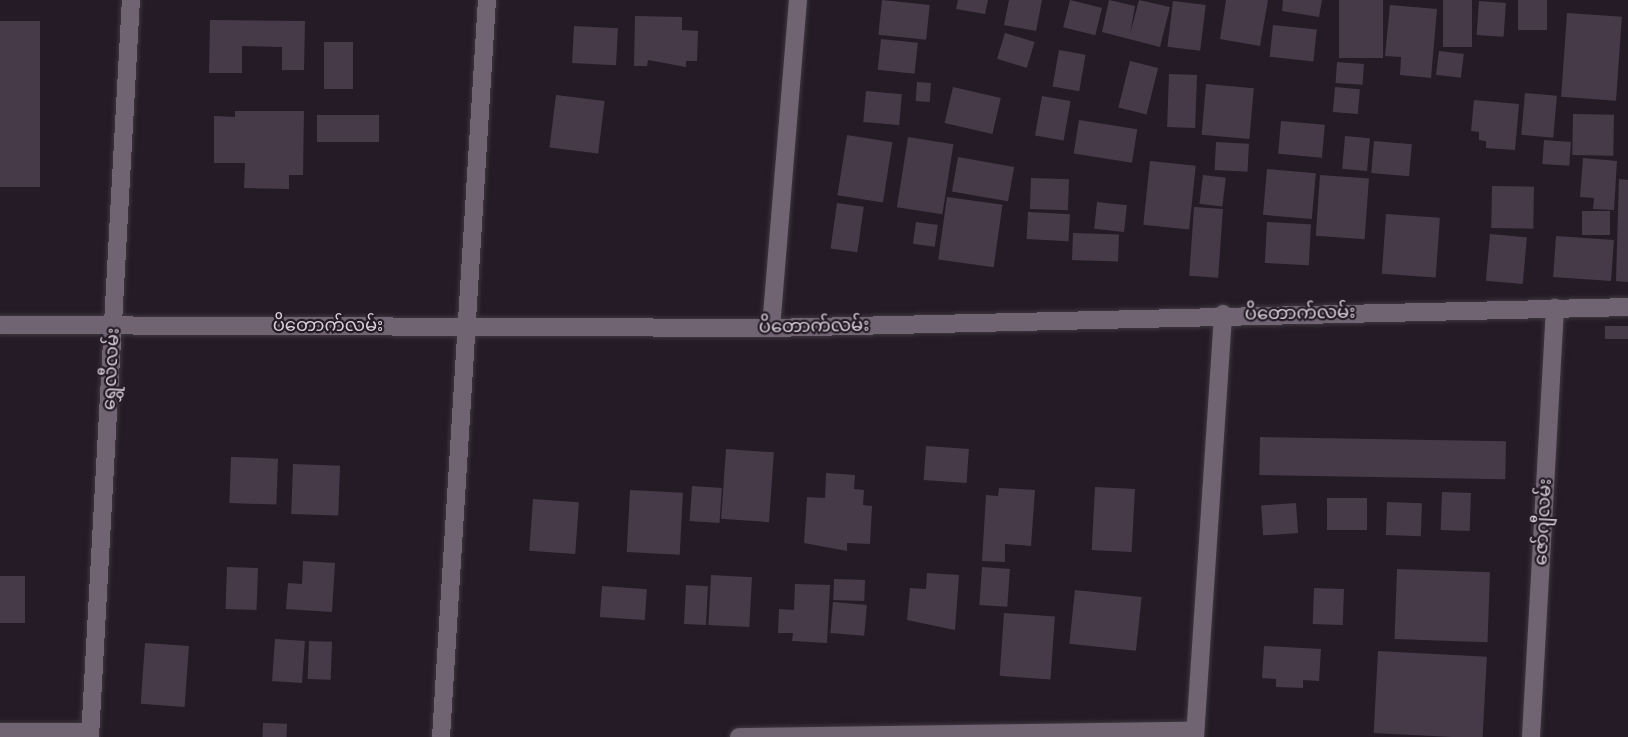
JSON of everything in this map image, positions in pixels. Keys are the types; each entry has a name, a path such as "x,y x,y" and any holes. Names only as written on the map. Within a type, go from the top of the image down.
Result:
{"street":[{"name":"ရွှေလီလမ်း","path":"90,734 131,0"},
{"path":"441,737 471,326 487,0"},
{"path":"771,327 798,0"},
{"name":"ပိတောက်လမ်း","path":"0,325 771,327 1223,314 1628,307"},
{"name":"ဇော်ဂျီလမ်း","path":"1531,737 1555,308"},
{"path":"739,737 1195,734 1223,314"},
{"path":"0,732 90,734"}],"building":[{"path":"882,0 930,5 926,40 878,35"},
{"path":"958,0 988,0 985,14 956,9"},
{"path":"1009,0 1042,0 1036,31 1004,25"},
{"path":"1070,0 1102,8 1095,35 1063,27"},
{"path":"1109,0 1135,6 1130,34 1139,0 1170,7 1160,47 1102,32"},
{"path":"1226,0 1268,0 1260,46 1220,39"},
{"path":"1283,0 1322,0 1319,17 1282,11"},
{"path":"1339,0 1383,0 1383,58 1339,58"},
{"path":"1443,0 1472,0 1472,47 1443,47"},
{"path":"1518,0 1547,0 1547,30 1518,30"},
{"path":"1173,1 1206,5 1200,51 1167,47"},
{"path":"1479,1 1506,3 1504,37 1477,35"},
{"path":"1390,5 1437,9 1431,78 1400,75 1401,57 1385,56"},
{"path":"1567,13 1622,17 1616,101 1561,97"},
{"path":"635,16 682,17 682,30 698,31 697,61 686,61 686,67 648,60 647,66 634,66"},
{"path":"210,20 305,21 304,70 282,70 282,47 242,46 242,73 209,73"},
{"path":"0,21 40,21 40,187 0,187"},
{"path":"1273,25 1317,30 1313,61 1270,57"},
{"path":"574,26 618,28 616,65 572,63"},
{"path":"1005,33 1035,42 1027,68 997,59"},
{"path":"881,39 918,43 915,74 878,70"},
{"path":"324,42 353,42 353,89 324,89"},
{"path":"1059,50 1086,55 1079,91 1053,86"},
{"path":"1439,51 1464,54 1461,78 1436,75"},
{"path":"1130,61 1158,68 1147,115 1118,108"},
{"path":"1337,62 1364,64 1362,85 1336,83"},
{"path":"1169,74 1197,75 1195,128 1167,127"},
{"path":"917,82 931,83 930,102 916,101"},
{"path":"1206,84 1254,88 1249,139 1202,135"},
{"path":"953,87 1001,98 992,134 945,123"},
{"path":"1335,87 1360,89 1358,114 1333,112"},
{"path":"866,91 902,94 899,125 863,122"},
{"path":"1525,93 1557,96 1553,138 1521,135"},
{"path":"556,95 605,101 598,154 550,148"},
{"path":"1042,96 1071,101 1064,140 1035,135"},
{"path":"1474,100 1519,104 1515,150 1486,148 1486,141 1479,140 1479,132 1471,131"},
{"path":"235,111 304,111 303,175 289,175 289,189 244,188 245,163 214,163 214,116 235,117"},
{"path":"1573,114 1614,115 1613,156 1572,155"},
{"path":"317,115 379,115 379,142 317,142"},
{"path":"1079,120 1137,129 1132,163 1074,154"},
{"path":"1281,121 1325,125 1322,158 1278,154"},
{"path":"847,135 892,142 883,202 837,195"},
{"path":"1345,136 1370,138 1367,171 1342,169"},
{"path":"908,137 953,144 942,214 897,207"},
{"path":"1544,140 1571,142 1569,166 1542,164"},
{"path":"1374,141 1412,144 1409,176 1371,173"},
{"path":"1216,142 1249,144 1247,172 1215,170"},
{"path":"958,157 1014,167 1008,201 952,191"},
{"path":"1583,158 1617,161 1614,210 1593,209 1594,198 1580,197"},
{"path":"1150,161 1196,166 1189,229 1143,225"},
{"path":"1267,169 1316,173 1312,219 1263,215"},
{"path":"1203,175 1226,178 1222,207 1199,204"},
{"path":"1320,175 1369,178 1365,239 1316,236"},
{"path":"1031,178 1069,179 1068,210 1030,209"},
{"path":"1619,179 1628,180 1628,282 1616,281"},
{"path":"1492,186 1534,187 1533,229 1491,228"},
{"path":"947,197 1002,205 994,267 938,259"},
{"path":"1097,202 1127,205 1124,232 1094,229"},
{"path":"837,203 864,207 857,252 831,249"},
{"path":"1194,207 1223,209 1218,278 1189,276"},
{"path":"1582,211 1610,211 1610,235 1582,235"},
{"path":"1028,212 1070,214 1069,241 1027,239"},
{"path":"1386,214 1440,218 1436,278 1382,274"},
{"path":"916,222 938,225 935,247 913,244"},
{"path":"1267,222 1311,224 1309,265 1265,263"},
{"path":"1073,233 1119,235 1118,262 1072,260"},
{"path":"1490,234 1527,237 1523,284 1486,281"},
{"path":"1556,236 1614,240 1611,281 1553,277"},
{"path":"1605,326 1628,326 1628,339 1605,339"},
{"path":"1260,437 1506,441 1505,479 1259,475"},
{"path":"926,446 969,449 967,483 924,480"},
{"path":"726,449 774,452 769,522 721,519"},
{"path":"231,457 278,459 276,505 229,503"},
{"path":"293,464 340,466 338,516 291,514"},
{"path":"826,473 855,475 854,489 864,490 863,505 872,506 870,544 847,543 847,551 804,543 807,497 825,498"},
{"path":"692,486 722,488 719,523 690,521"},
{"path":"1095,487 1135,489 1132,552 1092,550"},
{"path":"999,488 1035,490 1031,546 1005,544 1005,562 982,561 986,495 998,496"},
{"path":"630,490 683,493 680,555 627,552"},
{"path":"1442,492 1471,493 1470,531 1441,530"},
{"path":"1327,498 1367,498 1367,530 1327,530"},
{"path":"533,499 579,502 575,554 529,551"},
{"path":"1387,502 1422,503 1421,536 1386,535"},
{"path":"1296,503 1298,533 1263,535 1261,505"},
{"path":"303,561 335,563 332,612 286,609 288,583 302,584"},
{"path":"227,567 258,568 257,610 226,609"},
{"path":"982,567 1010,569 1007,607 979,605"},
{"path":"1397,569 1490,572 1488,642 1395,639"},
{"path":"927,573 959,575 955,630 907,620 910,588 926,589"},
{"path":"711,575 752,577 749,627 708,625"},
{"path":"0,576 25,576 25,623 0,623"},
{"path":"834,579 865,580 864,601 833,600"},
{"path":"795,584 830,585 827,643 792,641 793,633 778,633 779,609 794,610"},
{"path":"686,585 708,586 706,625 684,624"},
{"path":"602,586 647,589 645,620 600,617"},
{"path":"1314,588 1344,589 1343,625 1313,624"},
{"path":"1075,590 1142,597 1136,651 1069,644"},
{"path":"833,602 867,605 864,636 830,633"},
{"path":"1004,613 1055,617 1050,679 1000,676"},
{"path":"275,639 305,641 302,683 272,681"},
{"path":"309,641 332,642 331,680 308,679"},
{"path":"145,643 189,646 185,707 141,704"},
{"path":"1264,646 1321,649 1319,681 1303,680 1303,688 1276,687 1276,679 1262,678"},
{"path":"1378,651 1487,657 1483,737 1374,733"},
{"path":"263,723 287,724 287,737 263,737"}]}
